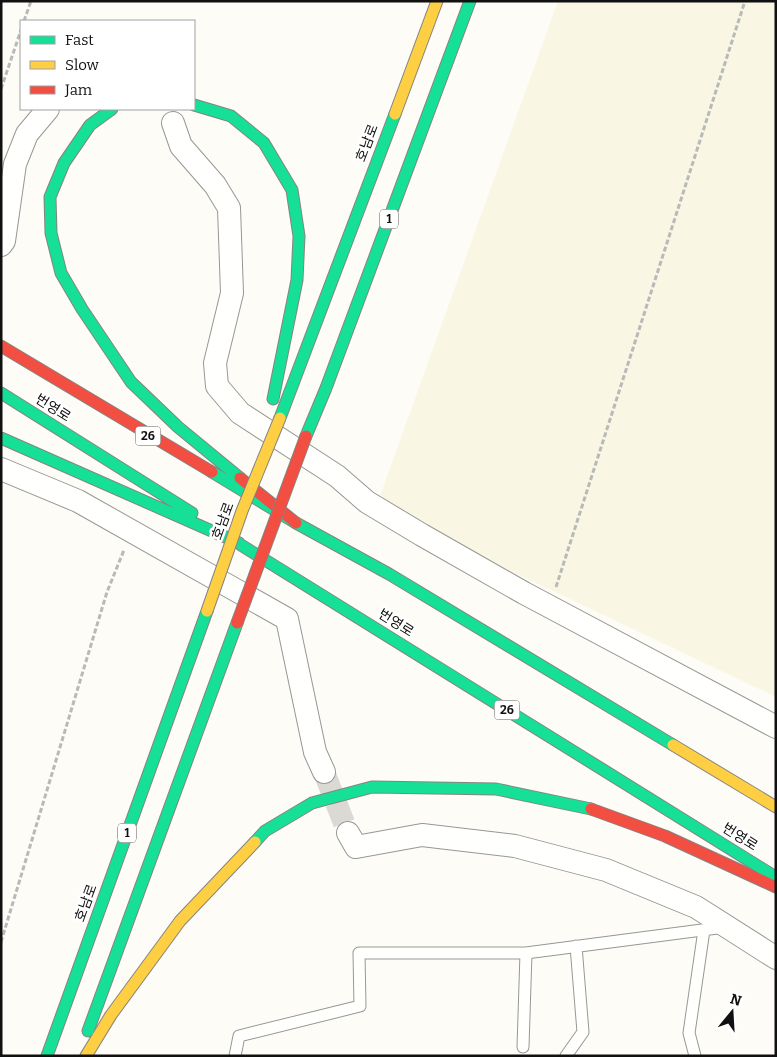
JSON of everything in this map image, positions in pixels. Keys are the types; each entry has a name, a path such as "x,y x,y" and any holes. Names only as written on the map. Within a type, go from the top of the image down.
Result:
{"main road":[{"name":"호남로","path":"47,1056 242,511 280,418 437,1"},
{"name":"1","path":"79,1056 237,622 470,1"},
{"path":"195,105 231,116 264,143 292,190 299,236 297,280 272,402 242,511"},
{"path":"111,110 90,125 64,163 50,196 51,233 61,273 82,309 131,382 178,428 296,523"},
{"name":"번영로","path":"1,346 296,523 397,579 776,807"},
{"name":"번영로","path":"1,392 239,543 776,877"},
{"path":"1,438 239,543"},
{"path":"86,1056 111,1015 180,921 265,830 312,803 372,787 496,789 603,812 665,836 776,887"}],"street":[{"path":"1,244 4,241 16,164 27,134 47,110"},
{"path":"173,123 181,146 215,185 229,208 232,242 232,293 215,362 217,386 240,413 337,476 366,502 550,607 776,727"},
{"path":"1,469 78,500 287,619 315,752 324,772"},
{"path":"348,833 356,847 422,835 515,846 606,870 696,907 776,958"}],"lane":[{"path":"235,1056 239,1036 360,1006 360,953 526,953 727,927"},
{"path":"694,1056 689,1033 704,930"},
{"path":"566,1056 583,1032 576,946"},
{"path":"523,1047 526,953"}],"path":[{"path":"24,20 31,1"},
{"path":"550,607 745,1"},
{"path":"1,89 20,33"},
{"path":"1,942 107,592 132,531"}],"shaded area":[{"path":"558,1 776,1 776,697 376,507"}],"tunnel":[{"path":"324,772 348,833"}],"traffic: fast":[{"path":"306,436 326,388 470,1"},
{"path":"195,105 231,116 264,143 292,190 299,236 297,280 273,399"},
{"path":"111,110 90,125 64,163 50,197 51,233 61,273 82,309 131,382 178,427 240,478"},
{"path":"280,418 395,114"},
{"path":"1,393 192,513"},
{"path":"1,438 239,543"},
{"path":"212,472 296,523 389,574 673,745"},
{"path":"241,545 774,876"},
{"path":"47,1056 207,611"},
{"path":"88,1031 237,623"},
{"path":"255,842 265,831 312,803 372,787 496,789 591,809"}],"traffic: slow":[{"path":"395,114 437,1"},
{"path":"207,611 242,511 280,418"},
{"path":"673,745 776,807"},
{"path":"86,1056 111,1015 180,921 255,842"}],"traffic: jam":[{"path":"1,346 212,472"},
{"path":"237,623 306,436"},
{"path":"240,478 296,523"},
{"path":"591,809 665,836 776,887"}]}
